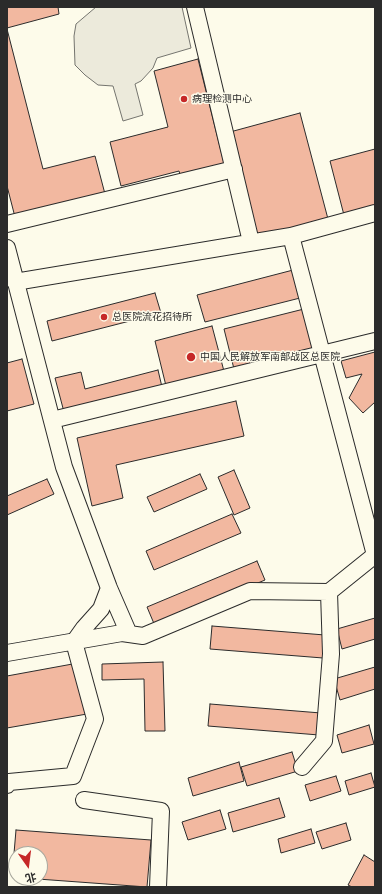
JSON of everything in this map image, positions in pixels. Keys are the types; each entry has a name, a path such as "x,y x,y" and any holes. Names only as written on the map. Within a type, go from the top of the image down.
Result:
{"lane":[{"path":"195,7 251,242"},
{"path":"7,224 234,169"},
{"path":"15,282 291,236 375,213"},
{"path":"7,653 122,633 143,636 250,591 329,592 375,555 291,236"},
{"path":"7,248 64,467 109,588 129,634"},
{"path":"52,420 375,341"},
{"path":"74,642 101,609 109,588"},
{"path":"302,767 324,741 331,654 329,592"},
{"path":"7,785 9,782 73,776 95,719 74,642"},
{"path":"84,800 161,811 158,887"}],"shaded area":[{"path":"96,7 182,7 191,48 157,58 153,68 141,81 135,84 143,115 123,121 113,86 98,85 75,65 74,36 76,24"}],"building":[{"path":"7,7 58,7 59,14 7,28"},
{"path":"7,29 43,169 95,156 105,194 15,217 7,186"},
{"name":"病理检测中心","path":"198,59 225,167 181,178 179,171 121,186 110,142 168,127 154,71"},
{"path":"300,113 328,219 258,237 230,132"},
{"path":"375,149 375,211 345,219 330,161"},
{"path":"297,269 304,297 205,322 197,295"},
{"name":"总医院流花招待所","path":"155,293 161,313 52,341 47,321"},
{"path":"308,308 320,351 235,373 224,329"},
{"path":"212,326 225,375 167,390 155,341"},
{"path":"375,352 375,402 363,413 349,398 362,374 346,378 341,361"},
{"path":"22,359 34,404 7,411 7,363"},
{"path":"158,370 162,387 64,412 55,378 81,372 85,389"},
{"path":"236,401 244,436 116,465 123,498 92,506 77,438"},
{"path":"234,470 250,508 234,515 218,477"},
{"path":"200,474 207,489 154,512 147,497"},
{"path":"47,479 54,494 7,515 7,496"},
{"path":"232,514 241,533 154,570 146,551"},
{"path":"257,561 265,580 155,626 147,607"},
{"path":"375,618 375,639 342,649 337,629"},
{"path":"212,626 325,635 323,658 210,649"},
{"path":"163,662 165,731 145,731 144,679 102,680 102,664"},
{"path":"78,663 87,714 7,728 7,676"},
{"path":"375,667 375,689 340,700 334,679"},
{"path":"210,704 321,713 319,735 208,726"},
{"path":"369,725 374,744 342,753 337,735"},
{"path":"292,752 298,771 247,786 241,767"},
{"path":"239,762 244,781 193,796 188,778"},
{"path":"371,773 375,787 349,795 345,781"},
{"path":"336,776 341,791 310,801 305,785"},
{"path":"279,798 285,817 233,832 228,813"},
{"path":"220,810 226,829 188,840 182,822"},
{"path":"346,823 351,840 322,849 316,832"},
{"path":"311,829 315,843 281,853 278,839"},
{"path":"16,830 151,840 147,887 48,880 48,846 15,846"},
{"path":"364,855 375,862 375,887 352,887 348,885"}],"place":[{"name":"病理检测中心","path":"184,99"},
{"name":"总医院流花招待所","path":"104,317"},
{"name":"中国人民解放军南部战区总医院","path":"191,357"}]}
